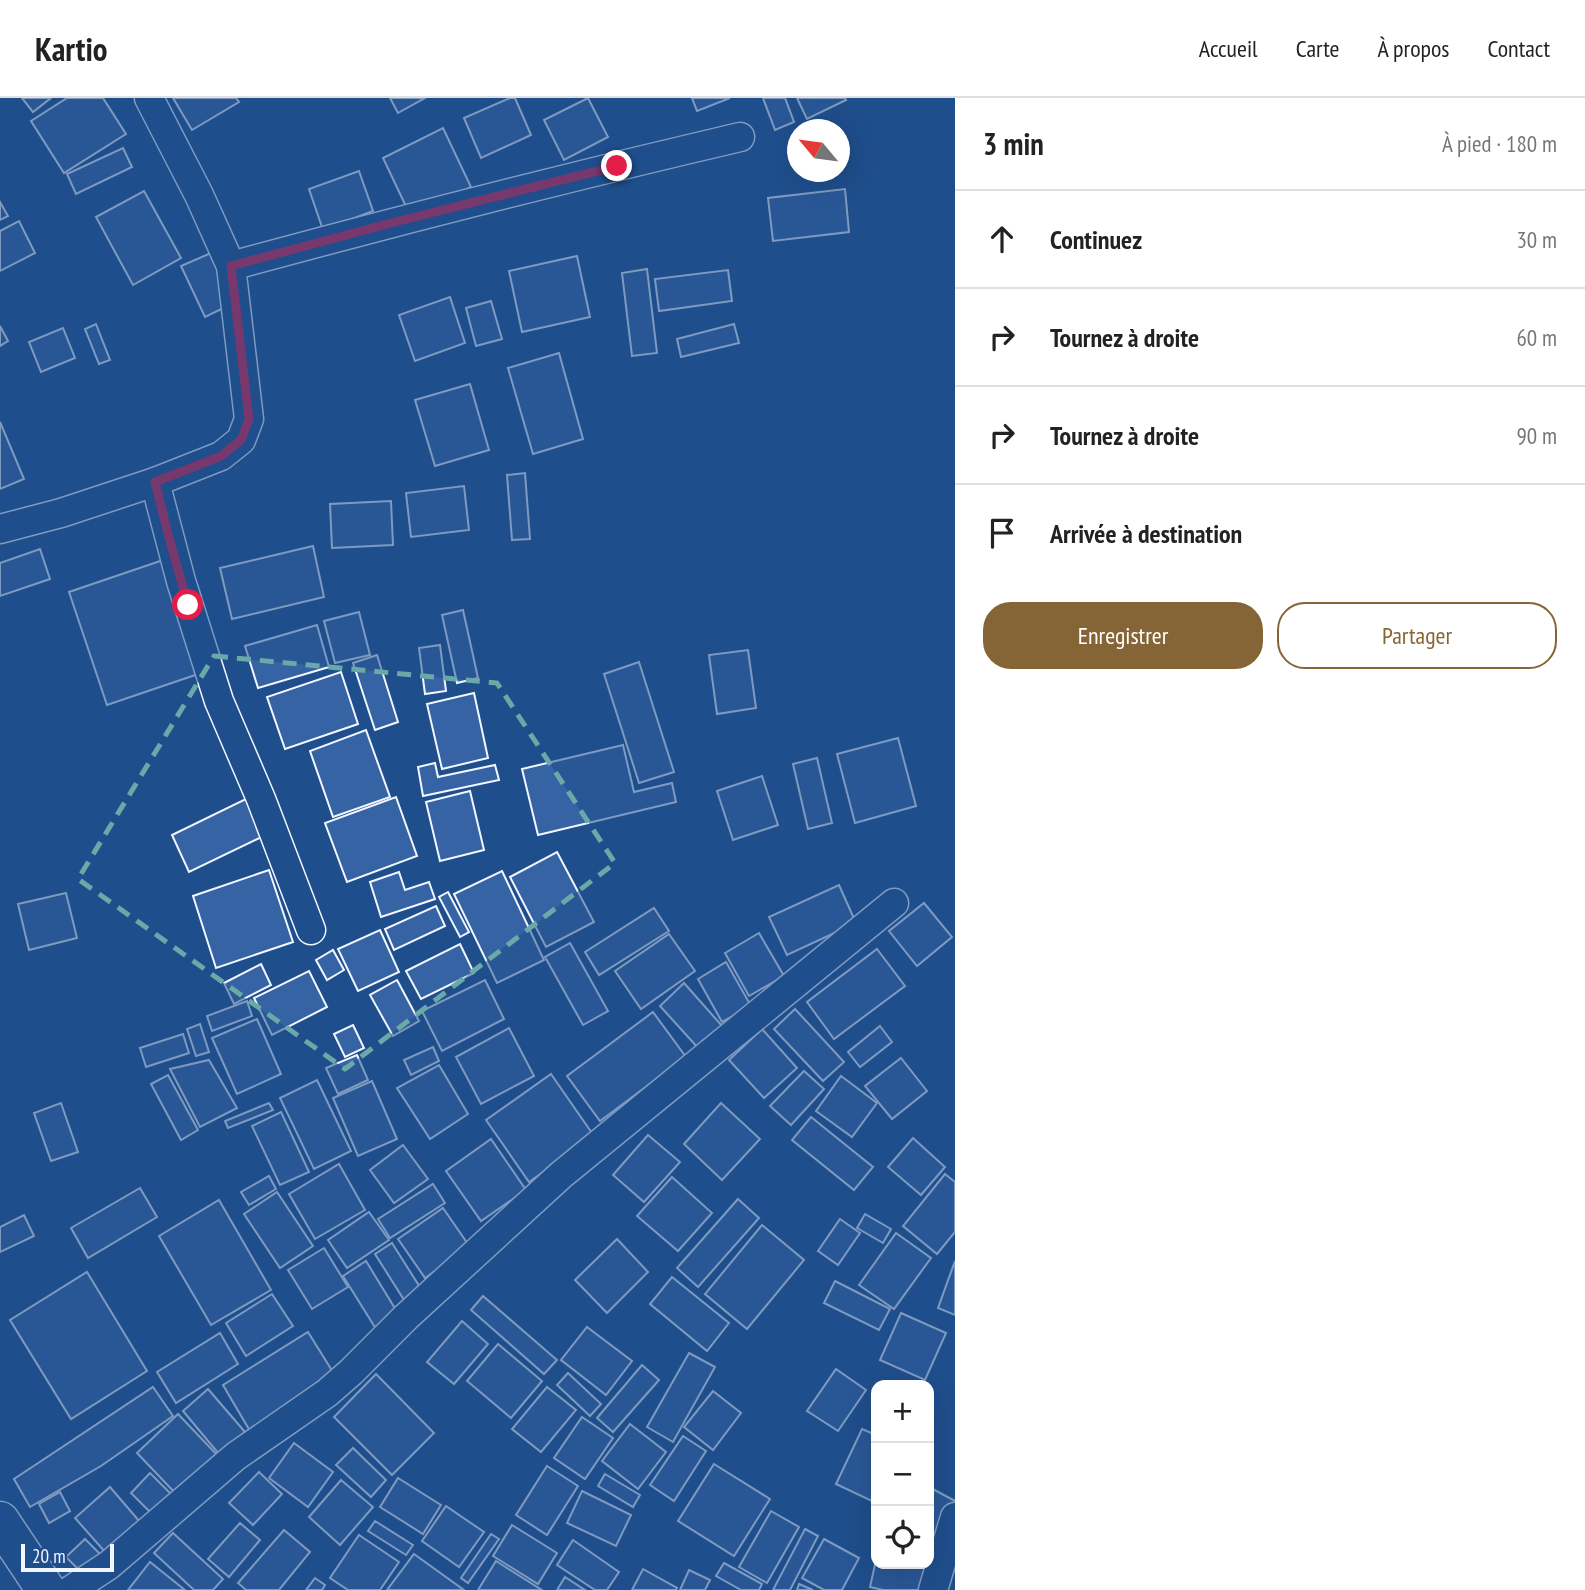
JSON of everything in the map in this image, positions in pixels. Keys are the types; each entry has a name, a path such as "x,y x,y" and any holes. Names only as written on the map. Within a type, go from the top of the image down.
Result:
{"street":[{"path":"0,529 61,513 155,482 221,456 241,440 249,419 231,266 199,195 149,98"},
{"path":"231,266 566,178 740,137"},
{"path":"155,482 181,581 219,701 261,799 311,930"},
{"path":"71,1590 109,1566 236,1456 335,1386 561,1175 894,903"},
{"path":"933,1590 955,1517"},
{"path":"0,1521 46,1590"}],"highlighted area":[{"path":"214,656 497,683 615,863 345,1069 78,879"}],"building":[{"path":"22,98 51,98 33,112"},
{"path":"67,98 103,98 126,134 64,173 31,121"},
{"path":"173,98 236,98 239,102 192,130"},
{"path":"390,98 425,98 398,113"},
{"path":"515,98 531,135 481,158 464,118"},
{"path":"588,98 608,137 564,160 544,120"},
{"path":"692,98 730,98 697,111"},
{"path":"763,98 785,98 793,119 787,119 787,125 775,130"},
{"path":"797,98 845,98 846,100 807,119"},
{"path":"443,128 471,187 411,217 383,158"},
{"path":"123,148 132,167 76,194 67,174"},
{"path":"359,171 373,211 323,230 309,189"},
{"path":"845,189 849,232 773,241 768,198"},
{"path":"144,191 181,258 133,285 96,217"},
{"path":"0,202 8,216 0,220"},
{"path":"19,221 35,253 0,271 0,231"},
{"path":"211,253 234,303 205,317 181,266"},
{"path":"577,256 590,317 522,332 509,271"},
{"path":"647,269 657,353 632,356 622,273"},
{"path":"728,270 732,301 659,311 655,279"},
{"path":"450,297 465,343 415,361 399,315"},
{"path":"491,301 502,339 476,346 466,308"},
{"path":"96,324 110,360 99,364 85,329"},
{"path":"734,324 739,343 681,357 677,339"},
{"path":"0,326 8,341 0,346"},
{"path":"63,328 75,358 41,372 29,342"},
{"path":"559,353 583,439 533,454 508,368"},
{"path":"470,384 489,450 435,466 415,400"},
{"path":"0,422 24,479 0,489"},
{"path":"525,473 530,539 512,540 507,475"},
{"path":"464,486 469,530 411,537 406,493"},
{"path":"391,501 393,545 332,548 330,504"},
{"path":"313,546 324,597 232,619 220,568"},
{"path":"40,549 50,579 0,596 0,563"},
{"path":"169,558 207,671 107,705 69,592"},
{"path":"463,610 478,678 457,683 442,615"},
{"path":"359,612 370,655 335,663 324,621"},
{"path":"317,625 329,667 258,688 245,646"},
{"path":"440,645 446,691 425,694 419,648"},
{"path":"748,650 756,708 717,714 709,655"},
{"path":"377,655 398,722 375,730 353,663"},
{"path":"639,662 674,772 639,783 604,674"},
{"path":"341,672 358,724 285,749 267,697"},
{"path":"474,693 488,758 442,769 427,704"},
{"path":"366,730 390,797 333,817 310,751"},
{"path":"898,738 916,806 855,823 837,754"},
{"path":"623,745 634,792 672,783 676,802 538,835 522,769"},
{"path":"817,758 832,823 808,829 793,764"},
{"path":"435,763 438,777 495,765 499,780 423,796 418,767"},
{"path":"762,776 778,825 733,840 717,791"},
{"path":"470,791 484,850 440,861 426,802"},
{"path":"254,795 272,832 189,872 172,835"},
{"path":"396,797 417,856 347,882 325,823"},
{"path":"557,852 594,922 546,947 510,877"},
{"path":"269,870 293,942 216,968 193,896"},
{"path":"502,871 544,960 497,983 454,894"},
{"path":"399,872 405,890 429,882 435,899 381,917 370,882"},
{"path":"839,885 856,923 787,955 769,917"},
{"path":"448,892 469,932 460,937 439,897"},
{"path":"66,893 77,938 29,950 18,904"},
{"path":"924,903 952,937 917,966 889,931"},
{"path":"436,906 445,926 394,950 385,929"},
{"path":"654,908 669,931 599,975 585,952"},
{"path":"380,930 399,972 358,991 338,949"},
{"path":"759,933 784,976 749,996 725,953"},
{"path":"669,934 695,971 641,1009 615,971"},
{"path":"570,943 608,1011 583,1025 545,957"},
{"path":"460,944 474,973 421,999 406,971"},
{"path":"877,949 905,986 834,1039 807,1002"},
{"path":"333,950 344,970 327,980 316,960"},
{"path":"726,962 751,1006 722,1022 698,979"},
{"path":"261,964 271,985 234,1004 224,983"},
{"path":"309,971 327,1007 272,1035 254,998"},
{"path":"397,980 419,1021 393,1036 370,995"},
{"path":"485,980 504,1019 442,1051 422,1011"},
{"path":"684,983 723,1027 699,1049 660,1006"},
{"path":"247,1001 252,1016 212,1031 207,1016"},
{"path":"795,1009 844,1062 823,1081 774,1029"},
{"path":"653,1012 686,1057 600,1121 567,1076"},
{"path":"257,1019 281,1074 237,1094 212,1038"},
{"path":"200,1024 209,1052 196,1056 187,1029"},
{"path":"353,1025 364,1048 345,1057 334,1034"},
{"path":"880,1026 892,1042 860,1067 848,1052"},
{"path":"509,1028 534,1076 481,1104 456,1057"},
{"path":"762,1029 797,1068 764,1098 729,1060"},
{"path":"183,1034 189,1053 146,1067 140,1048"},
{"path":"433,1047 439,1061 411,1075 404,1060"},
{"path":"357,1055 368,1080 338,1094 326,1068"},
{"path":"901,1058 927,1091 892,1119 865,1086"},
{"path":"209,1060 237,1108 200,1127 170,1069"},
{"path":"439,1065 468,1114 430,1139 397,1088"},
{"path":"804,1071 824,1089 791,1125 770,1106"},
{"path":"551,1074 594,1136 529,1182 486,1120"},
{"path":"168,1075 198,1130 181,1140 151,1084"},
{"path":"841,1076 877,1103 852,1137 816,1111"},
{"path":"317,1080 351,1151 314,1169 280,1098"},
{"path":"372,1081 397,1139 358,1156 333,1098"},
{"path":"61,1103 78,1152 51,1161 34,1113"},
{"path":"269,1103 273,1110 228,1128 225,1121"},
{"path":"721,1103 760,1139 722,1180 684,1144"},
{"path":"281,1112 309,1172 280,1185 252,1126"},
{"path":"811,1117 873,1167 854,1190 792,1140"},
{"path":"648,1135 680,1162 644,1202 613,1175"},
{"path":"913,1138 945,1167 921,1195 888,1167"},
{"path":"491,1139 526,1190 481,1221 446,1171"},
{"path":"403,1145 428,1179 394,1203 370,1170"},
{"path":"339,1164 365,1210 315,1239 289,1194"},
{"path":"945,1174 955,1182 955,1232 937,1254 903,1226"},
{"path":"269,1176 276,1189 249,1205 241,1192"},
{"path":"672,1177 712,1213 678,1251 637,1216"},
{"path":"433,1184 445,1203 390,1238 378,1219"},
{"path":"140,1188 157,1217 88,1258 71,1228"},
{"path":"277,1192 313,1246 280,1268 244,1214"},
{"path":"738,1199 759,1218 698,1287 677,1268"},
{"path":"219,1200 271,1290 211,1325 159,1236"},
{"path":"443,1208 470,1247 425,1278 398,1239"},
{"path":"369,1212 389,1240 347,1268 328,1240"},
{"path":"865,1214 891,1229 883,1243 857,1228"},
{"path":"24,1215 34,1236 0,1252 0,1227"},
{"path":"840,1219 860,1233 838,1265 818,1251"},
{"path":"762,1225 804,1260 747,1329 705,1294"},
{"path":"896,1233 931,1258 894,1309 859,1285"},
{"path":"617,1239 648,1272 607,1313 575,1280"},
{"path":"392,1243 423,1292 406,1303 375,1254"},
{"path":"324,1248 348,1287 312,1309 288,1270"},
{"path":"366,1261 399,1315 376,1329 343,1276"},
{"path":"955,1261 955,1315 938,1308"},
{"path":"87,1272 147,1371 71,1419 10,1320"},
{"path":"672,1277 729,1323 707,1351 650,1304"},
{"path":"835,1281 890,1309 879,1330 824,1303"},
{"path":"272,1294 293,1326 246,1356 226,1323"},
{"path":"483,1296 557,1360 544,1374 471,1310"},
{"path":"901,1313 946,1333 925,1380 880,1360"},
{"path":"462,1321 488,1344 454,1384 427,1362"},
{"path":"587,1327 632,1361 606,1395 561,1360"},
{"path":"308,1332 336,1377 250,1431 223,1385"},
{"path":"220,1333 238,1364 176,1403 157,1372"},
{"path":"498,1344 542,1381 511,1418 467,1381"},
{"path":"689,1353 715,1367 673,1442 647,1427"},
{"path":"642,1365 659,1380 613,1432 597,1418"},
{"path":"836,1369 866,1390 838,1431 807,1411"},
{"path":"568,1373 601,1404 590,1416 557,1385"},
{"path":"376,1374 434,1433 392,1475 334,1417"},
{"path":"153,1387 173,1416 101,1466 30,1507 14,1479"},
{"path":"547,1387 576,1410 541,1452 512,1429"},
{"path":"208,1389 245,1432 219,1454 183,1411"},
{"path":"713,1391 741,1413 713,1450 684,1427"},
{"path":"178,1414 219,1457 178,1496 137,1453"},
{"path":"582,1417 613,1438 585,1479 554,1458"},
{"path":"630,1424 666,1452 638,1489 602,1461"},
{"path":"862,1429 871,1433 871,1501 836,1484"},
{"path":"683,1436 706,1451 674,1501 650,1485"},
{"path":"294,1443 333,1472 308,1507 269,1478"},
{"path":"353,1448 386,1480 371,1497 336,1465"},
{"path":"714,1464 770,1499 734,1556 678,1521"},
{"path":"547,1466 578,1486 547,1535 516,1515"},
{"path":"259,1472 282,1494 253,1525 229,1503"},
{"path":"150,1473 176,1499 157,1519 131,1493"},
{"path":"605,1474 640,1495 633,1507 598,1486"},
{"path":"398,1478 441,1505 423,1534 380,1507"},
{"path":"341,1480 373,1507 340,1545 309,1517"},
{"path":"110,1487 140,1522 106,1553 75,1518"},
{"path":"934,1490 955,1501 934,1543"},
{"path":"582,1491 631,1515 616,1546 567,1523"},
{"path":"60,1492 70,1511 49,1523 39,1504"},
{"path":"446,1506 484,1532 459,1567 422,1541"},
{"path":"771,1511 799,1527 767,1583 739,1567"},
{"path":"375,1521 413,1545 406,1555 368,1531"},
{"path":"240,1523 260,1540 229,1577 208,1559"},
{"path":"512,1525 557,1553 538,1584 493,1556"},
{"path":"805,1529 818,1536 790,1590 773,1590"},
{"path":"284,1530 310,1552 279,1590 246,1590 238,1583"},
{"path":"173,1533 223,1579 213,1590 194,1590 154,1553"},
{"path":"491,1534 499,1539 468,1583 461,1578"},
{"path":"359,1535 399,1562 380,1590 348,1590 330,1578"},
{"path":"85,1539 104,1558 85,1576 66,1557"},
{"path":"824,1539 859,1558 842,1590 824,1590 802,1578"},
{"path":"573,1540 619,1572 607,1590 595,1590 557,1565"},
{"path":"934,1548 939,1549 930,1590 883,1590 870,1587 874,1569 934,1569"},
{"path":"414,1554 464,1590 387,1590"},
{"path":"496,1561 542,1590 478,1590"},
{"path":"150,1562 185,1590 128,1590"},
{"path":"724,1563 762,1584 759,1590 741,1590 716,1576"},
{"path":"643,1569 677,1588 676,1590 632,1590"},
{"path":"689,1570 710,1580 705,1590 680,1590"},
{"path":"565,1577 585,1590 557,1590"},
{"path":"315,1578 325,1585 322,1590 306,1590"},
{"path":"799,1584 813,1590 797,1590"}],"route":[{"path":"188,605 155,482 221,456 241,440 249,419 231,266 617,166"}]}
